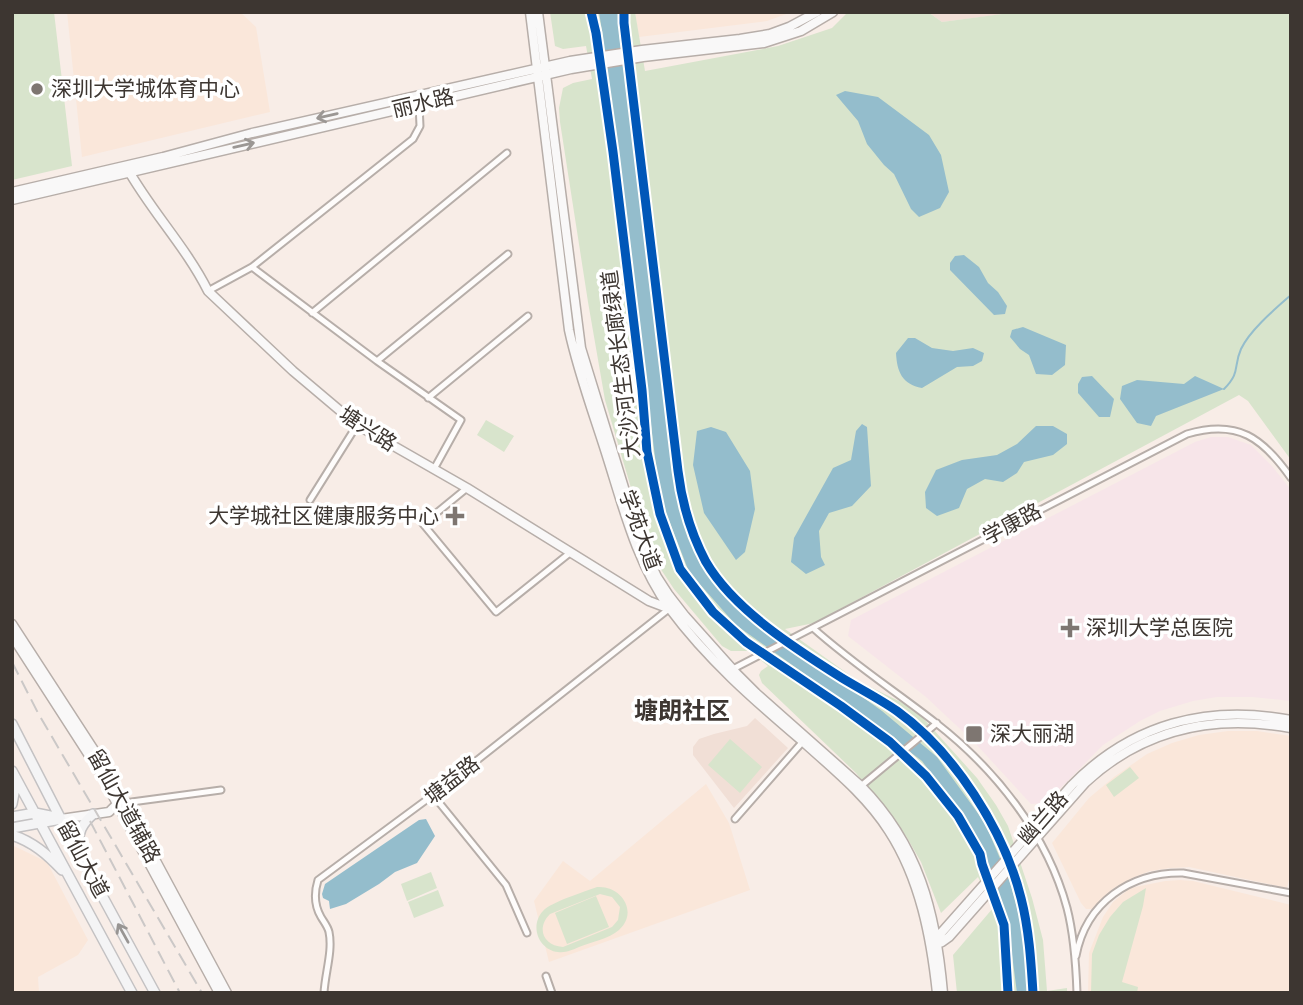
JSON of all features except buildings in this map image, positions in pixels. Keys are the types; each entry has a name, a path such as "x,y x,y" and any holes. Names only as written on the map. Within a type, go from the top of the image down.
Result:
{"main road":[{"name":"学苑大道","path":"530,12 581,348 641,543 675,608"},
{"name":"学苑大道","path":"538,12 541,72 566,306 574,351 632,536 646,570 656,588 751,697 861,786 885,812 910,851 926,895 943,993"},
{"name":"丽水路","path":"12,200 252,133 571,65 770,34 817,12"},
{"name":"丽水路","path":"643,54 740,47 777,40 801,31 833,12"},
{"name":"丽水路","path":"12,192 419,104 541,72"},
{"name":"塘兴路","path":"128,169 201,275 208,291 293,371 357,425 467,488 643,597 656,604 675,608"},
{"path":"643,597 656,588"},
{"name":"留仙大道辅路","path":"12,624 107,770 121,804 219,993"},
{"name":"留仙大道辅路","path":"12,636 121,804 227,993"},
{"name":"幽兰路","path":"977,899 1020,856 1072,785 1090,767 1126,742 1152,729 1192,718 1250,714 1291,720"},
{"name":"幽兰路","path":"935,943 946,940 1017,847 1035,834 1093,776 1118,757 1148,741 1176,731 1222,723 1255,723 1291,728"},
{"name":"留仙大道","path":"12,724 155,993"},
{"name":"学苑大道","path":"804,739 856,790 889,831 899,849 914,881 935,943 937,993"},
{"path":"12,772 15,788 12,804"},
{"name":"留仙大道","path":"12,772 132,993"},
{"path":"12,828 109,812 121,804"},
{"path":"12,817 35,813 61,819"},
{"path":"80,856 78,836 85,821 93,814"},
{"path":"12,835 40,848 75,888"}],"street":[{"path":"208,291 252,267 413,139 420,126 419,104"},
{"path":"312,313 507,153"},
{"path":"376,361 508,254"},
{"path":"252,267 376,361 461,420 434,469"},
{"path":"428,398 528,316"},
{"path":"310,500 357,425"},
{"name":"学康路","path":"730,671 1187,434 1216,428 1250,436 1268,448 1291,478"},
{"path":"467,488 424,524 496,612 570,552"},
{"name":"塘益路","path":"324,993 329,930 317,910 315,888 318,880 675,608"},
{"path":"813,628 936,724 981,762 998,781 1035,834 1056,877 1066,907 1077,993"},
{"path":"861,786 936,724"},
{"path":"735,818 804,739"},
{"path":"121,804 221,790"},
{"path":"433,795 506,886 527,933"},
{"path":"1075,962 1080,939 1099,908 1124,886 1150,877 1166,872 1183,873 1291,893"},
{"path":"546,976 552,993"}],"shaded area":[{"path":"67,12 240,12 256,27 270,112 82,157"},
{"path":"635,12 792,12 767,21 639,37"},
{"path":"928,12 1020,12 942,22"},
{"name":"深圳大学总医院","path":"1211,437 1228,437 1251,445 1291,490 1291,701 1217,697 1160,711 1103,745 1046,803 1031,804 975,743 926,697 848,636 851,620 1195,442"},
{"path":"755,718 788,748 734,808 693,755 693,747 699,739 747,726"},
{"path":"1257,731 1291,736 1291,871 1287,888 1189,867 1170,868 1135,877 1114,888 1093,909 1086,909 1052,843 1089,798 1147,754 1199,735"},
{"path":"706,784 729,823 750,890 549,962 534,901 563,861 590,881"},
{"path":"12,845 47,862 88,940 78,955 38,977 39,993 12,993"},
{"path":"1180,880 1291,905 1291,993 1088,993 1089,953 1103,917 1113,902 1130,888"}],"green space":[{"name":"深圳大学城体育中心","path":"12,12 54,12 72,166 12,180"},
{"path":"550,12 635,12 645,71 778,46 832,28 848,12 928,12 942,22 1017,12 1291,12 1291,460 1248,401 1239,395 814,623 785,629 858,681 903,703 923,718 977,778 1008,826 1032,898 1043,940 1047,991 1067,988 1067,993 957,993 953,955 993,908 978,877 941,913 921,862 906,836 856,773 762,683 759,675 768,666 749,651 731,651 722,646 662,571 645,535 605,400 560,122 559,108 563,88 592,79 586,46 563,49 555,46"},
{"path":"486,420 514,436 504,452 477,435"},
{"path":"730,739 762,767 740,793 708,765"},
{"path":"1130,767 1139,778 1114,797 1106,785"},
{"path":"431,872 437,888 407,901 401,884"},
{"path":"597,887 613,890 620,895 627,908 625,923 610,936 569,951 558,952 546,947 537,930 537,923 543,911 560,901","holes":["600,894 612,897 620,907 618,920 612,927 563,947 546,940 543,925 550,914"]},
{"path":"1146,888 1122,982 1138,987 1137,993 1091,993 1092,954 1099,935 1123,902"},
{"path":"438,890 444,906 414,918 408,902"},
{"path":"596,896 609,927 567,944 555,913"}],"water":[{"path":"599,12 619,12 619,33 677,495 704,566 749,616 882,711 937,757 985,823 1010,882 1027,946 1029,993 1017,993 1007,916 973,830 922,761 736,625 689,572 660,497"},
{"path":"845,91 878,97 929,135 941,155 949,192 940,208 919,217 911,209 894,174 867,144 858,121 836,95"},
{"path":"964,255 979,267 988,283 998,292 1007,306 1005,314 994,315 950,270 950,263 955,256"},
{"path":"1023,327 1066,345 1065,365 1052,375 1036,374 1029,355 1010,337 1012,330"},
{"path":"908,338 915,338 932,348 953,351 973,348 984,353 982,361 973,366 957,367 922,388 915,386 902,376 897,360 896,353"},
{"path":"1092,376 1114,399 1110,417 1099,417 1078,393 1078,384 1082,377"},
{"path":"1195,376 1224,389 1156,416 1151,426 1137,423 1120,399 1122,386 1137,380 1184,384"},
{"path":"862,424 867,427 871,486 852,506 829,513 819,531 821,557 825,565 806,574 791,562 794,538 833,468 851,460 856,431"},
{"path":"1036,426 1053,426 1067,434 1067,444 1053,455 1024,462 1017,473 1003,482 985,479 967,489 959,508 937,516 926,508 925,492 936,470 962,460 997,455 1017,444"},
{"path":"711,427 726,432 750,471 755,509 745,552 736,560 704,513 693,465 697,431"},
{"path":"426,819 435,836 417,863 395,872 346,904 330,909 329,901 323,898 322,894 325,884 419,820"}],"waterway":[{"path":"1224,389 1235,374 1245,342 1263,320 1291,295"}],"railway":[{"path":"12,662 38,713 202,993"},
{"path":"90,821 180,993"}],"cycle path":[{"name":"大沙河生态长廊绿道","path":"591,12 613,152 647,452 660,514 680,569 713,612 746,642 890,742 926,776 958,816 980,854 1004,925 1008,993"},
{"path":"624,12 678,471 696,540 718,580 749,612 805,654 897,711 918,728 957,770 989,820 1013,872 1026,921 1033,993"}],"place":[{"name":"深圳大学城体育中心","path":"37,89"},
{"name":"大学城社区健康服务中心","path":"455,516"},
{"name":"深圳大学总医院","path":"1070,628"},
{"name":"深大丽湖","path":"974,734"}],"district":[{"name":"塘朗社区","path":"682,711"}]}
